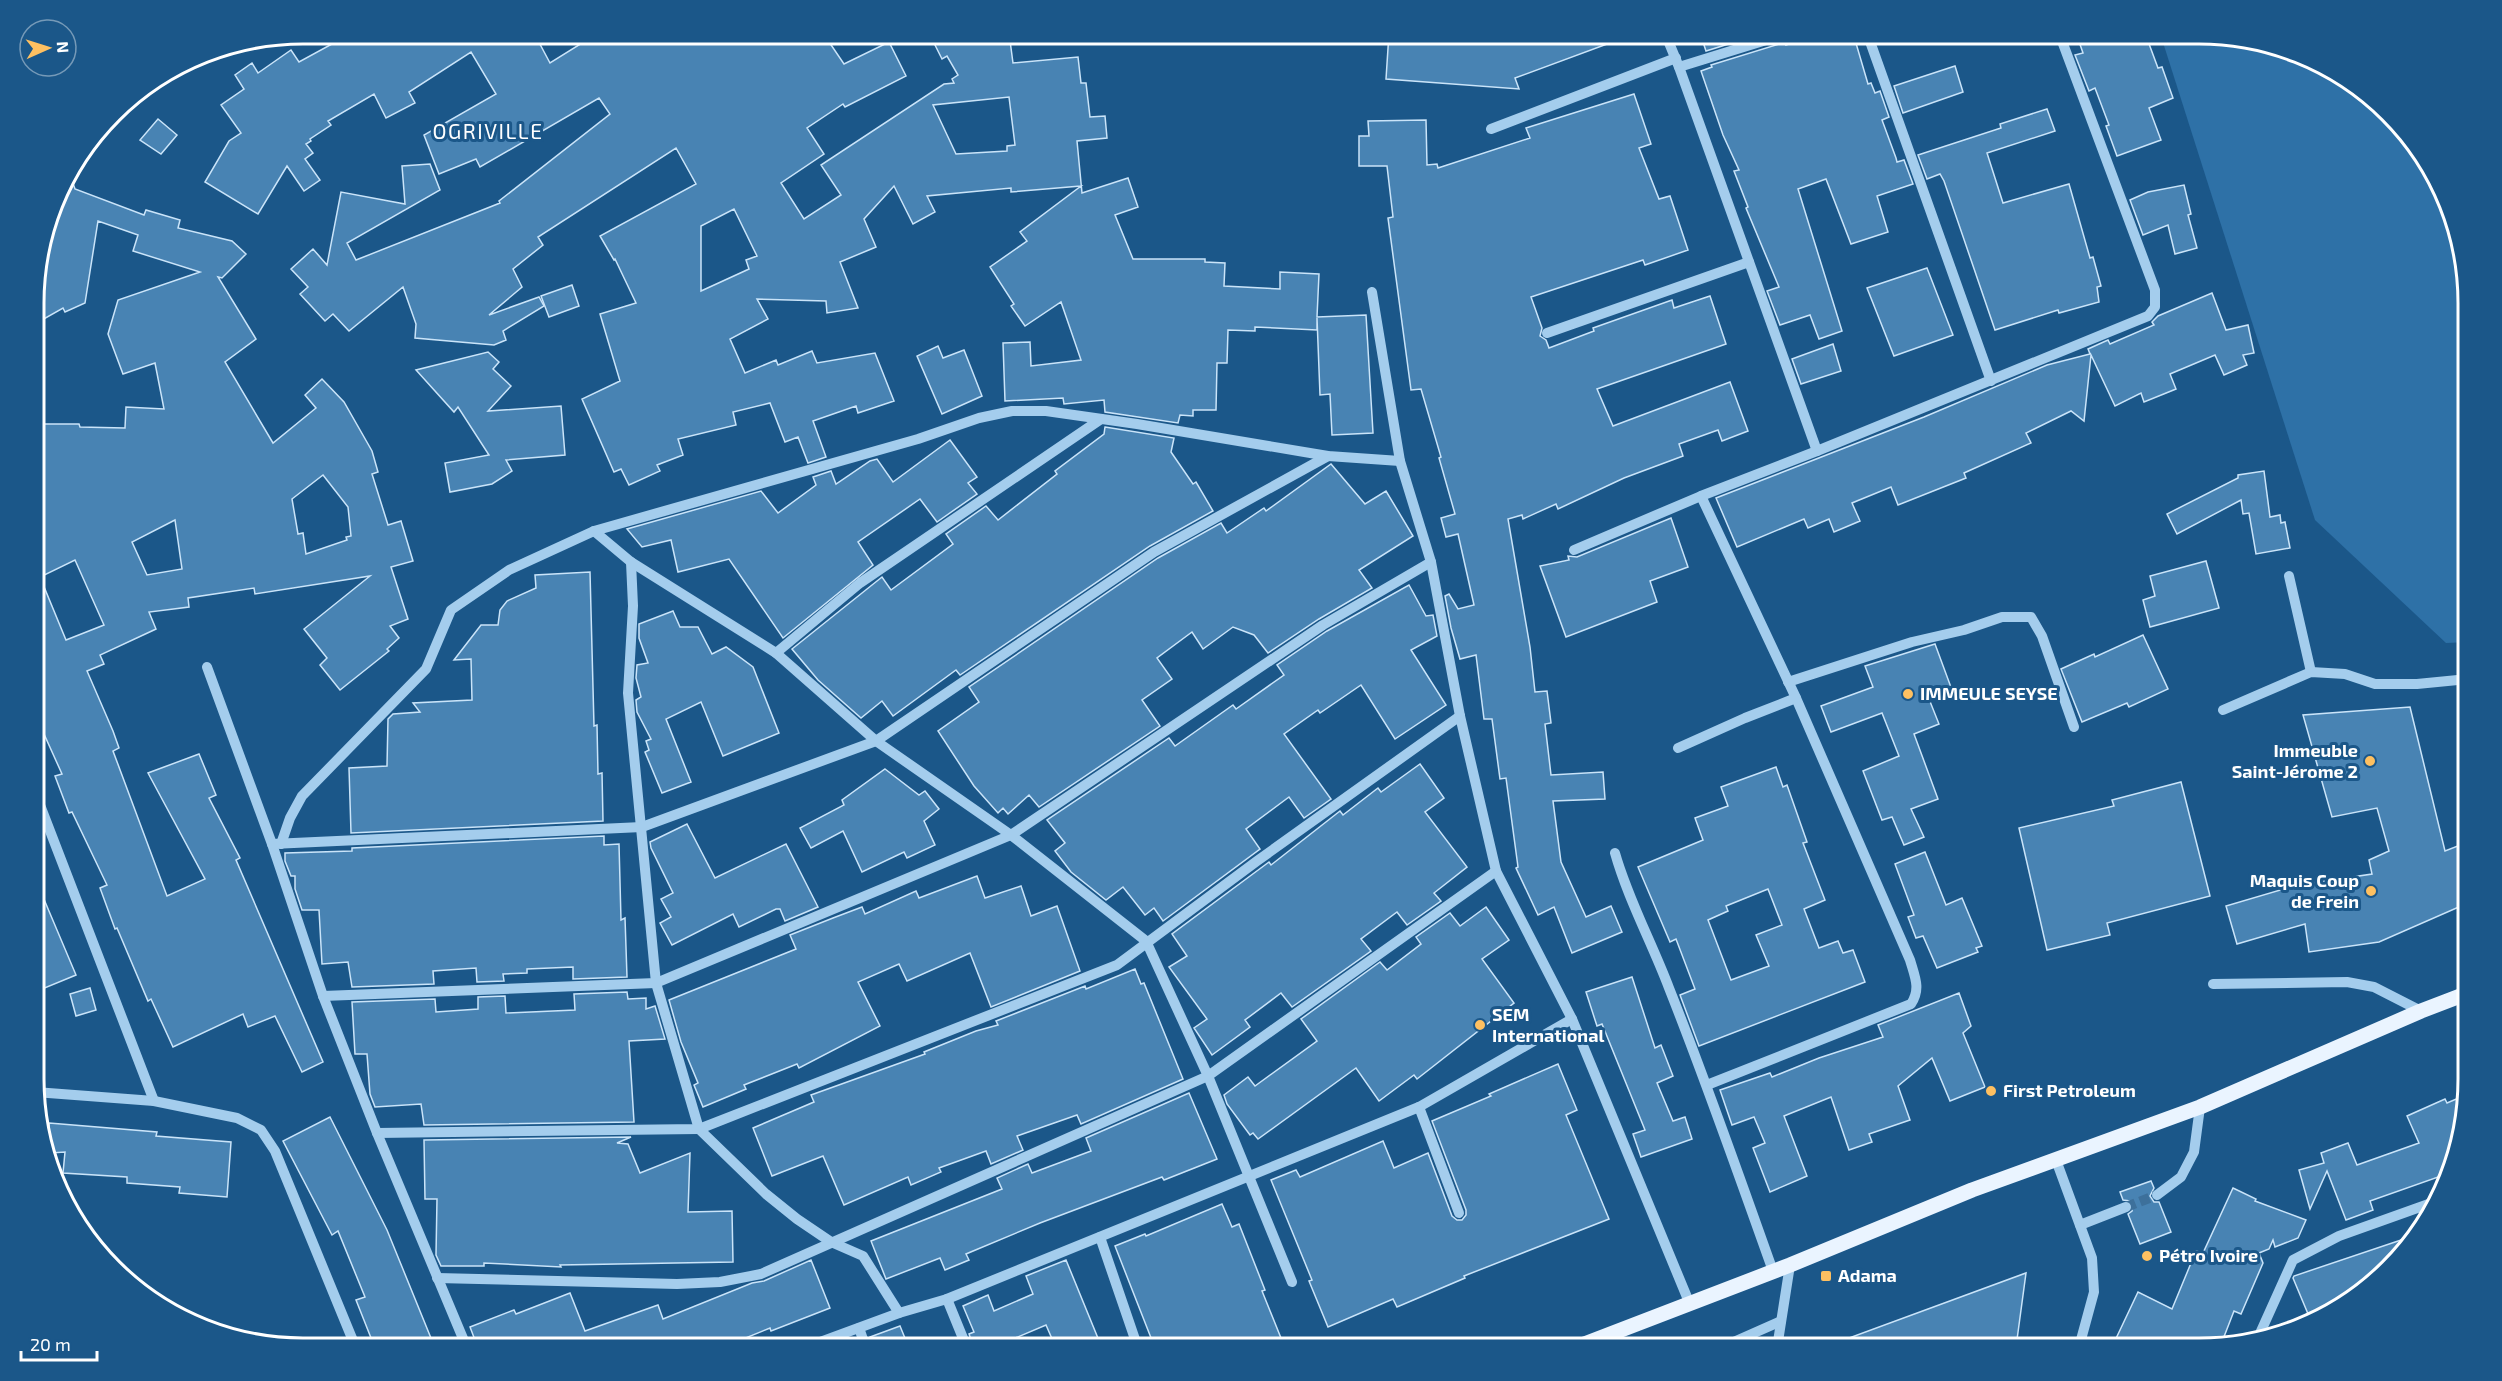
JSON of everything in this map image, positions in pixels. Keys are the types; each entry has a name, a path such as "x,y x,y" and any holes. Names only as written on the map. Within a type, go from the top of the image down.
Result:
{"main road":[{"path":"1599,1338 1972,1191 2200,1107 2458,997"}],"street":[{"path":"1670,44 1817,451"},
{"path":"1491,129 1678,62 1747,44"},
{"path":"1871,44 1991,381"},
{"path":"1574,550 1701,496 2148,316 2155,307 2155,290 2062,44"},
{"path":"1547,333 1749,262"},
{"path":"1372,292 1400,461 1431,562 1460,716 1496,871 1572,1019 1689,1302"},
{"path":"276,844 302,796 426,669 451,610 509,570 594,531 918,440 979,418 1012,411 1046,411 1328,456 1400,461"},
{"path":"776,653 860,584 1101,419"},
{"path":"276,844 642,827 876,741 1155,552 1328,456"},
{"path":"1701,496 1797,698 1910,960 1917,984 1917,995 1911,1004 1707,1085"},
{"path":"594,531 631,562 776,653 876,741 1011,834 1146,942 1208,1076 1292,1282"},
{"path":"631,562 633,606 628,693 656,983 699,1129 766,1194 831,1242 863,1256 899,1313"},
{"path":"323,996 656,983 1011,834 1323,626 1431,562"},
{"path":"2289,576 2311,672"},
{"path":"1788,682 1912,642 1964,630 2002,617 2031,617 2042,636 2074,727"},
{"path":"207,667 276,844 323,996 377,1134 463,1338"},
{"path":"2223,710 2311,672 2345,674 2375,684 2417,684 2458,680"},
{"path":"1678,748 1797,698"},
{"path":"377,1134 699,1129 1117,965 1460,716"},
{"path":"44,815 154,1101"},
{"path":"1615,853 1622,878 1653,946 1707,1085 1773,1270"},
{"path":"437,1278 677,1284 720,1282 761,1274 1208,1076 1496,871"},
{"path":"2213,984 2347,982 2374,987 2421,1011"},
{"path":"832,1338 899,1313 947,1299 1419,1107 1572,1019"},
{"path":"44,1093 154,1101 237,1118 261,1130 275,1151 352,1338"},
{"path":"1419,1107 1459,1214"},
{"path":"2157,1195 2181,1177 2194,1152 2200,1107"},
{"path":"2056,1160 2092,1258 2094,1292 2081,1338"},
{"path":"2261,1330 2293,1260 2339,1236 2426,1205"},
{"path":"2080,1225 2126,1207"},
{"path":"1100,1237 1135,1338"},
{"path":"1778,1338 1790,1264"},
{"path":"947,1299 963,1338"},
{"path":"1742,1338 1781,1321"},
{"path":"859,1328 862,1338"}],"shaded area":[{"path":"2164,44 2217,44 2250,48 2299,63 2329,78 2383,119 2405,145 2424,173 2445,219 2454,252 2458,285 2458,642 2446,643 2315,520"}],"building":[{"path":"332,44 540,44 550,63 580,44 830,44 844,64 885,44 890,44 906,76 845,107 843,104 807,128 824,154 781,183 804,219 841,195 821,165 944,84 954,83 952,79 958,75 947,56 942,59 934,44 1010,44 1013,63 1078,57 1081,83 1086,83 1090,117 1105,116 1107,138 1077,141 1082,193 1128,178 1138,207 1115,215 1133,259 1205,259 1205,262 1225,263 1224,286 1280,289 1280,272 1319,274 1317,317 1366,315 1373,433 1332,435 1330,394 1320,395 1317,318 1317,330 1255,327 1255,331 1228,330 1227,363 1217,363 1216,410 1193,410 1193,416 1180,415 1178,423 1105,412 1104,400 1064,404 1063,398 1005,401 1003,343 1030,342 1031,366 1081,360 1061,302 1025,326 1011,306 1014,304 990,267 1027,241 1020,232 1081,186 1011,192 1011,188 927,196 935,212 913,224 894,186 864,219 876,247 840,262 858,308 827,313 826,301 757,299 768,319 730,339 745,373 776,360 778,365 812,351 817,363 875,353 894,401 858,413 856,406 813,421 826,457 808,463 798,437 785,442 770,403 733,412 736,425 678,439 683,455 657,465 660,471 629,485 621,469 614,472 582,399 620,381 600,314 636,303 615,259 600,236 696,184 676,148 538,237 543,245 513,269 522,287 489,315 539,297 544,306 503,331 506,340 494,345 415,338 416,324 403,287 349,331 333,314 325,321 300,294 308,287 291,269 313,249 327,265 341,192 405,204 402,166 430,164 440,190 347,243 356,260 500,203 499,201 610,114 599,98 480,167 476,159 439,174 424,135 496,94 471,52 409,92 415,103 386,118 374,94 328,121 331,125 306,144 313,153 305,159 320,180 304,191 287,166 258,214 205,182 229,141 241,133 221,105 244,89 235,75 252,63 258,73 291,50 299,62","holes":["1009,97 1015,145 1007,146 1007,151 956,154 933,105","734,209 757,256 746,260 749,269 701,291 701,226"]},
{"path":"1388,44 1607,44 1515,78 1519,89 1386,79"},
{"path":"1704,44 1729,44 1706,51"},
{"path":"1779,44 1856,44 1868,84 1871,83 1875,93 1880,91 1889,117 1882,120 1897,162 1904,160 1913,184 1877,196 1888,232 1851,244 1826,179 1798,189 1842,331 1819,339 1810,315 1780,325 1767,291 1779,287 1746,208 1748,207 1734,171 1739,170 1723,135 1701,71 1712,67 1711,65"},
{"path":"2080,44 2149,44 2158,68 2162,67 2173,98 2149,108 2161,140 2117,156 2106,126 2109,125 2095,88 2089,91 2075,55 2083,53"},
{"path":"1955,66 1963,92 1903,113 1894,86"},
{"path":"1634,94 1651,144 1639,148 1659,199 1670,196 1688,250 1645,265 1643,260 1531,297 1542,328 1540,336 1546,340 1549,348 1594,331 1593,328 1672,300 1674,308 1710,296 1726,344 1597,389 1613,426 1730,382 1748,431 1722,441 1718,430 1679,444 1683,456 1624,478 1558,509 1556,504 1523,519 1522,515 1508,519 1530,647 1535,692 1547,691 1551,723 1545,724 1551,775 1603,772 1605,799 1553,801 1561,862 1586,917 1611,906 1622,932 1572,953 1554,907 1538,915 1516,868 1518,867 1506,778 1500,779 1492,719 1484,719 1476,655 1460,659 1451,628 1445,596 1449,594 1458,609 1474,605 1458,534 1446,537 1441,518 1455,514 1439,458 1441,457 1421,389 1411,390 1388,218 1393,217 1387,166 1359,166 1359,136 1369,136 1368,121 1426,120 1427,165 1437,164 1438,168 1530,138 1526,128"},
{"path":"2047,109 2055,131 1987,153 2003,203 2069,184 2090,258 2093,257 2101,286 2097,287 2099,302 2059,313 2058,310 1995,330 1944,181 1940,174 1927,179 1918,155 2001,128 2000,124"},
{"path":"158,119 177,135 161,154 140,140"},
{"path":"73,183 75,189 144,215 146,210 180,220 178,228 232,241 246,254 222,278 218,277 256,339 225,362 273,443 316,408 305,395 322,379 344,402 372,451 378,472 372,474 388,525 401,521 413,561 391,567 408,619 390,626 399,638 387,649 389,651 340,690 320,665 327,658 304,629 370,576 255,594 254,588 188,598 189,607 149,612 156,629 100,655 104,664 87,671 113,731 119,748 113,751 167,896 205,879 148,773 199,754 216,795 209,798 240,858 236,860 323,1062 302,1072 275,1016 248,1027 243,1014 173,1047 151,999 148,1001 117,928 115,929 100,888 107,885 72,812 69,813 55,776 62,774 44,734 44,587 66,640 104,625 75,560 44,575 44,424 125,428 126,407 164,409 155,363 123,374 108,334 118,300 200,272 133,251 138,235 98,221 85,303 65,312 63,308 44,319 44,285 48,252 57,219","holes":["323,475 348,507 351,536 346,537 347,540 306,554 303,533 298,534 292,499","175,520 182,569 147,575 132,542"]},
{"path":"2184,185 2191,214 2188,215 2197,248 2175,254 2168,225 2143,235 2130,200 2148,192"},
{"path":"1927,268 1953,335 1894,356 1867,288"},
{"path":"572,285 579,306 549,317 541,296"},
{"path":"2212,293 2226,330 2248,325 2254,353 2243,355 2247,365 2224,375 2215,355 2170,374 2176,389 2144,402 2141,393 2115,406 2091,355 2084,421 2071,411 2026,433 2031,443 1964,473 1966,478 1898,505 1891,487 1852,503 1860,521 1834,532 1829,519 1808,528 1804,519 1737,547 1716,498 1924,417 2047,365 2090,354 2088,349 2108,340 2110,344 2154,325 2152,322 2158,316"},
{"path":"1833,344 1841,371 1801,384 1792,359"},
{"path":"938,346 943,358 964,350 982,396 942,414 917,356"},
{"path":"488,352 499,362 493,369 511,386 488,411 561,406 565,455 506,460 512,471 492,484 450,492 445,463 489,455 458,407 454,412 416,370"},
{"path":"1105,427 1174,438 1171,452 1193,484 1196,482 1213,511 1150,546 960,675 956,670 893,716 882,701 861,718 818,680 792,649 882,577 891,590 953,544 946,534 986,506 998,520 1057,474 1055,471 1104,434"},
{"path":"950,440 977,477 968,483 977,494 937,522 920,499 858,542 873,565 783,638 729,559 678,572 671,540 642,547 627,529 761,491 778,513 816,485 813,477 831,471 836,484 870,461 877,459 893,482"},
{"path":"1331,464 1365,504 1386,491 1413,536 1359,570 1372,588 1319,619 1268,653 1254,635 1233,627 1203,649 1192,632 1157,658 1172,679 1142,700 1160,726 1039,807 1029,795 1008,814 1003,808 998,813 974,786 938,731 979,702 969,687 1158,558 1221,523 1227,533 1264,508 1266,511"},
{"path":"2264,471 2270,517 2280,515 2281,523 2285,522 2290,548 2256,554 2249,513 2243,514 2241,500 2177,534 2167,514 2238,478 2238,475"},
{"path":"1671,518 1688,567 1650,581 1657,602 1566,637 1540,566 1569,560 1568,556 1577,557"},
{"path":"2206,561 2219,608 2150,627 2143,600 2155,596 2150,576"},
{"path":"590,572 594,726 597,725 598,774 602,773 603,821 351,833 349,768 387,766 388,719 393,714 420,712 413,703 472,700 471,659 454,660 481,625 498,625 500,610 507,601 536,588 535,575"},
{"path":"1409,585 1426,616 1433,615 1437,636 1411,650 1446,705 1395,739 1361,685 1320,713 1318,710 1284,734 1331,799 1304,818 1289,797 1246,829 1260,849 1163,921 1154,908 1145,915 1123,887 1106,900 1071,872 1055,851 1065,843 1047,820 1169,738 1175,746 1233,705 1236,709 1284,675 1277,665 1327,631"},
{"path":"673,611 680,627 698,627 712,654 726,647 753,667 779,733 723,756 701,702 666,719 691,782 662,793 645,752 649,750 646,741 651,739 637,712 636,700 641,697 636,678 637,665 648,663 639,638 639,624"},
{"path":"2143,635 2168,689 2129,707 2127,703 2082,722 2061,669 2094,654 2095,657"},
{"path":"1935,644 1952,690 1929,699 1939,724 1914,734 1938,799 1911,809 1924,837 1904,845 1892,817 1882,820 1863,771 1899,756 1882,713 1831,732 1821,706 1873,687 1865,666"},
{"path":"2410,707 2445,851 2458,846 2458,907 2379,942 2309,952 2305,924 2237,944 2226,906 2297,885 2372,874 2369,860 2389,851 2377,808 2332,817 2303,715"},
{"path":"1420,764 1444,798 1425,812 1467,867 1434,893 1441,901 1407,925 1397,912 1361,939 1371,951 1292,1007 1281,993 1245,1020 1250,1027 1212,1055 1194,1028 1207,1019 1169,967 1187,956 1172,934 1269,862 1271,865 1340,811 1343,815 1378,788 1381,792"},
{"path":"1776,767 1783,787 1787,785 1807,842 1803,843 1825,900 1804,909 1819,948 1838,941 1843,953 1853,950 1865,982 1699,1046 1680,995 1695,989 1676,939 1670,942 1638,867 1703,840 1695,818 1728,806 1721,787","holes":["1768,889 1782,925 1756,935 1769,966 1731,980 1708,920 1728,911 1726,906"]},
{"path":"885,769 919,795 925,791 939,809 924,821 935,845 907,858 904,852 862,872 843,831 811,848 800,828 844,805 842,800"},
{"path":"2181,782 2210,896 2107,923 2110,935 2047,950 2019,828 2114,806 2112,800"},
{"path":"687,824 715,878 786,844 818,907 785,921 780,909 776,909 739,927 733,914 672,945 660,923 671,917 661,899 673,893 650,842"},
{"path":"604,836 604,845 619,844 621,920 625,918 627,977 573,979 573,967 527,969 527,973 503,974 504,981 477,982 476,968 433,971 434,984 352,987 348,962 322,964 319,910 302,910 295,889 295,876 291,876 285,861 285,853"},
{"path":"1925,852 1946,905 1962,898 1982,946 1976,948 1978,952 1937,968 1923,936 1916,938 1908,917 1914,915 1895,864"},
{"path":"977,876 985,898 1021,886 1031,916 1057,906 1080,971 991,1007 970,953 907,981 899,964 858,982 880,1026 799,1068 797,1064 744,1085 746,1089 703,1107 694,1085 698,1083 681,1042 669,1000 796,949 790,935 862,907 865,914 916,891 919,898"},
{"path":"44,899 76,975 44,988"},
{"path":"1486,907 1509,940 1482,959 1514,1003 1417,1079 1414,1075 1379,1101 1356,1068 1258,1139 1253,1133 1250,1135 1227,1104 1224,1095 1248,1077 1255,1086 1317,1041 1301,1019 1380,962 1387,970 1421,944 1416,937 1450,913 1460,926"},
{"path":"1135,969 1141,984 1144,983 1183,1079 1081,1124 1077,1115 1017,1136 1023,1150 991,1164 986,1151 939,1168 941,1172 911,1185 908,1177 844,1205 823,1156 772,1176 753,1128 814,1102 811,1095 925,1054 924,1052 976,1031 998,1025 996,1021"},
{"path":"1632,977 1655,1048 1661,1045 1673,1076 1657,1083 1673,1121 1685,1117 1692,1139 1641,1157 1633,1134 1645,1130 1602,1024 1597,1026 1586,992"},
{"path":"90,988 96,1010 76,1016 70,994"},
{"path":"627,992 628,999 646,998 646,1009 655,1006 665,1039 629,1041 634,1122 424,1125 421,1104 375,1107 370,1094 367,1054 355,1054 352,1002 435,999 436,1012 478,1009 478,997 505,996 506,1013 575,1010 574,994"},
{"path":"1959,993 1971,1026 1963,1033 1985,1087 1950,1101 1932,1058 1898,1086 1910,1120 1869,1134 1872,1142 1849,1150 1831,1097 1784,1116 1807,1176 1770,1192 1753,1148 1765,1143 1754,1117 1732,1125 1720,1090 1770,1073 1772,1077 1819,1058 1883,1037 1878,1025"},
{"path":"1558,1064 1577,1110 1566,1115 1609,1219 1464,1276 1465,1278 1397,1307 1393,1299 1328,1327 1309,1281 1312,1280 1271,1180 1296,1170 1300,1177 1383,1141 1394,1168 1428,1153 1452,1216 1457,1220 1462,1220 1466,1215 1466,1210 1432,1121"},
{"path":"1189,1093 1217,1159 1040,1223 966,1254 969,1260 945,1270 940,1258 886,1279 871,1241 1002,1189 997,1178 1028,1164 1032,1173 1091,1151 1086,1138"},
{"path":"2458,1098 2454,1129 2440,1177 2370,1201 2373,1210 2346,1220 2327,1171 2310,1209 2299,1170 2324,1163 2321,1153 2348,1143 2357,1165 2419,1143 2407,1116 2445,1099 2447,1103"},
{"path":"330,1117 387,1230 431,1338 371,1338 356,1300 365,1297 338,1231 332,1235 283,1141"},
{"path":"49,1123 157,1132 156,1136 231,1142 227,1197 179,1193 180,1187 127,1183 127,1177 63,1173 65,1152 54,1153"},
{"path":"631,1137 617,1143 628,1144 640,1173 690,1153 688,1212 732,1211 733,1262 560,1265 561,1267 484,1263 484,1266 441,1266 436,1255 437,1199 425,1199 424,1140"},
{"path":"2151,1181 2154,1188 2150,1196 2154,1202 2159,1202 2171,1232 2140,1244 2128,1214 2132,1211 2133,1205 2130,1201 2123,1200 2120,1192"},
{"path":"2233,1188 2256,1199 2255,1201 2306,1220 2298,1238 2275,1247 2273,1240 2269,1249 2259,1253 2263,1263 2241,1314 2234,1311 2224,1336 2116,1338 2138,1292 2172,1309 2196,1251 2203,1253"},
{"path":"1222,1204 1232,1227 1239,1224 1281,1338 1151,1338 1115,1246 1145,1234 1146,1236"},
{"path":"2402,1240 2383,1262 2357,1284 2308,1314 2294,1276"},
{"path":"811,1260 830,1308 771,1331 770,1328 746,1338 474,1338 470,1327 514,1310 516,1314 570,1293 585,1331 658,1305 663,1319 752,1283 764,1281"},
{"path":"1066,1260 1098,1338 1052,1338 1046,1325 1015,1338 970,1338 969,1334 974,1332 963,1306 988,1295 994,1311 1033,1294 1026,1276"},
{"path":"2026,1273 2017,1338 1849,1338"},
{"path":"900,1326 905,1338 870,1338"}],"tunnel":[{"path":"2126,1207 2157,1195"}],"place":[{"name":"IMMEULE SEYSE","path":"1908,694"},
{"name":"Immeuble Saint-Jérome 2","path":"2370,761"},
{"name":"Maquis Coup de Frein","path":"2371,891"},
{"name":"SEM International","path":"1480,1025"},
{"name":"First Petroleum","path":"1991,1091"},
{"name":"Pétro Ivoire","path":"2147,1256"},
{"name":"Adama","path":"1826,1276"}],"district":[{"name":"OGRIVILLE","path":"488,132"}]}
